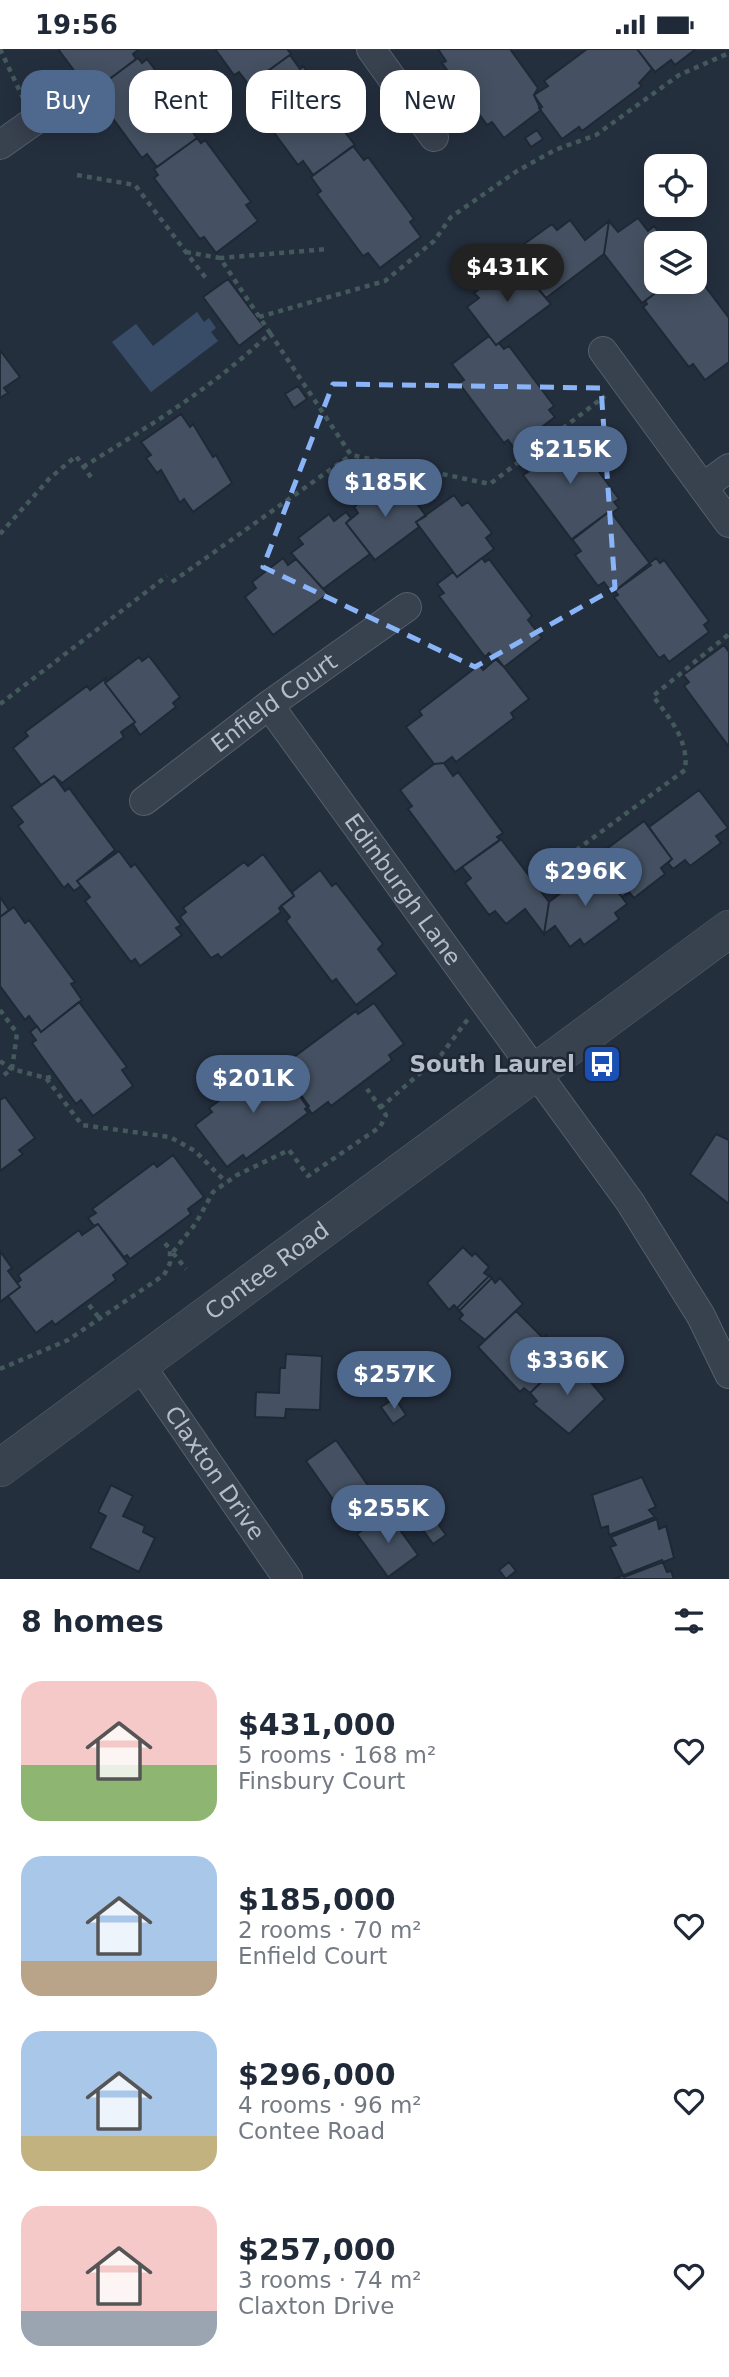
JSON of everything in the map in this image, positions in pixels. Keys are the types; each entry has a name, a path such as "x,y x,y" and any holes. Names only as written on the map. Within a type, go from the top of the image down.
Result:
{"street":[{"path":"371,49 434,137"},
{"path":"0,145 21,130"},
{"path":"603,351 729,523"},
{"path":"703,487 729,468"},
{"name":"Enfield Court","path":"144,801 269,705 407,607"},
{"name":"Edinburgh Lane","path":"269,705 536,1072"},
{"name":"Contee Road","path":"3,1460 141,1366 343,1212 729,929"},
{"path":"536,1072 665,1255 701,1316 729,1374"},
{"name":"Claxton Drive","path":"141,1366 288,1579"}],"path":[{"path":"0,49 21,93"},
{"path":"260,317 385,281 434,241 451,217 517,171 555,150 596,135 680,75 729,53"},
{"path":"77,175 135,185 208,281"},
{"path":"186,252 220,258 328,249"},
{"path":"220,258 351,455 490,484 625,381"},
{"path":"83,467 135,435 240,362 270,333"},
{"path":"172,582 351,455"},
{"path":"0,534 48,479 76,456 93,480"},
{"path":"0,704 167,576"},
{"path":"544,874 685,771 687,756 679,732 653,696 729,634"},
{"path":"380,1108 441,1055 483,999"},
{"path":"0,1010 18,1033 12,1069 0,1078"},
{"path":"0,1061 12,1069 46,1079 55,1076"},
{"path":"46,1079 82,1125 170,1137 195,1151 226,1182"},
{"path":"0,1369 68,1340 164,1275 172,1251 196,1223 213,1192 226,1182 289,1150 308,1176 380,1127 386,1115 367,1089"},
{"path":"163,1241 186,1269"},
{"path":"89,1305 101,1320"}],"highlighted area":[{"path":"333,384 601,388 615,588 475,667 263,567"}],"water":[{"path":"197,312 204,322 209,318 216,328 211,332 218,341 151,392 112,342 136,324 153,346"}],"building":[{"path":"58,49 138,50 133,54 136,59 115,75 115,70 74,70"},
{"path":"215,49 287,49 291,54 269,70 246,70 246,81 239,72 234,75"},
{"path":"438,49 510,49 538,88 534,95 541,110 504,138 492,122 487,125 480,115 480,70 447,70 442,63 446,61"},
{"path":"587,49 637,49 652,69 639,83 642,86 582,131 579,127 562,139 539,108 542,107 534,95 548,86 544,81"},
{"path":"637,49 696,49 675,65 671,60 655,72"},
{"path":"290,55 300,69 303,66 306,70 269,70"},
{"path":"138,58 142,63 147,59 155,70 129,70 129,133 194,133 197,138 157,167 147,154 142,158 115,121 115,75"},
{"path":"537,130 543,139 531,147 525,138"},
{"path":"274,133 346,133 355,145 313,175 303,161 298,165"},
{"path":"197,138 201,143 205,140 251,202 246,205 258,221 216,253 204,237 200,239 154,178 158,175 154,169"},
{"path":"353,146 364,160 368,157 414,219 410,222 421,237 380,268 368,253 363,256 317,194 321,191 311,177"},
{"path":"638,218 648,231 644,231 644,294 654,294 642,303 604,254 609,221 618,232"},
{"path":"570,220 585,240 609,221 604,254 546,298 514,261 525,253 520,247 552,224 557,230"},
{"path":"520,268 551,304 496,345 467,307 479,298 474,293 506,269 510,275"},
{"path":"228,279 264,327 239,346 203,297"},
{"path":"707,289 729,318 729,362 705,380 693,364 689,367 643,307 647,304 645,301 654,294 707,294"},
{"path":"489,336 496,345 499,343 504,349 509,346 554,406 549,410 555,417 514,448 508,440 504,443 459,383 464,380 452,364"},
{"path":"0,350 20,377 4,388 8,393 0,398"},
{"path":"298,386 307,399 294,408 285,394"},
{"path":"181,414 190,427 193,424 213,457 216,455 232,483 193,512 184,499 180,503 161,470 157,473 146,458 151,455 141,442"},
{"path":"564,434 569,442 574,438 619,499 614,502 619,508 612,513 610,511 572,540 523,475 528,472 523,465"},
{"path":"401,482 426,516 416,522 419,527 375,560 346,523 358,513 354,507 385,483 390,490"},
{"path":"454,495 462,506 468,502 492,533 486,538 494,549 457,577 416,522"},
{"path":"610,511 651,565 612,593 604,582 598,586 575,555 581,551 572,539"},
{"path":"346,512 351,518 346,523 370,554 323,589 291,553 303,544 298,538 329,514 334,521"},
{"path":"283,558 288,565 296,559 328,594 273,635 245,597 256,588 252,582"},
{"path":"482,558 485,562 489,559 532,616 528,620 542,638 504,667 489,653 485,657 439,596 444,593 437,584 453,572 457,577"},
{"path":"656,558 660,563 664,560 709,621 704,625 709,632 669,662 664,655 659,658 614,597 618,595 615,591"},
{"path":"724,645 729,652 729,747 684,686 689,682 683,675"},
{"path":"149,656 180,697 173,703 176,707 140,735 133,724 135,722 105,683 139,657 142,661"},
{"path":"497,658 529,699 511,713 514,718 456,762 452,757 444,763 434,764 406,727 422,715 419,711 479,665 483,670"},
{"path":"106,678 105,683 135,722 121,732 124,737 62,783 54,776 41,785 13,748 28,736 25,732 87,686 90,690"},
{"path":"444,763 453,776 458,772 503,833 497,837 500,840 455,872 408,809 412,806 400,790 434,764"},
{"path":"54,776 65,791 69,788 115,850 77,881 81,886 74,891 68,884 64,888 18,826 23,822 11,807"},
{"path":"699,790 728,828 716,836 721,843 690,866 685,860 673,869 668,863 672,859 649,827"},
{"path":"644,821 672,859 661,868 665,874 634,898 629,892 622,897 598,865 594,868 589,862"},
{"path":"501,839 549,902 544,934 525,909 506,924 495,911 489,915 465,883 471,878 462,867"},
{"path":"119,851 131,867 135,864 181,925 176,928 182,935 140,966 135,959 131,962 85,901 90,897 77,881"},
{"path":"263,854 294,896 279,908 281,912 221,958 218,954 211,958 180,917 186,912 183,908 244,862 248,866"},
{"path":"598,865 627,904 615,913 619,919 584,945 580,939 570,947 555,926 544,934 549,902"},
{"path":"320,870 332,886 336,883 383,944 378,949 397,974 356,1005 336,979 332,982 286,921 290,917 281,906 294,896 292,892"},
{"path":"0,897 9,910 0,917"},
{"path":"14,907 25,923 29,920 75,982 71,984 82,1000 41,1032 29,1016 25,1020 0,986 0,917"},
{"path":"79,1002 127,1067 122,1070 133,1086 93,1116 81,1100 76,1104 32,1043 36,1040 30,1032 37,1026 41,1032"},
{"path":"374,1003 404,1044 389,1055 392,1060 331,1106 328,1102 312,1114 283,1071 297,1061 294,1057 356,1011 358,1014"},
{"path":"281,1062 286,1069 283,1071 309,1106 305,1109 308,1113 246,1159 243,1155 227,1167 195,1125 212,1112 209,1108 270,1064 273,1068"},
{"path":"5,1097 35,1138 19,1150 23,1154 0,1171 0,1100"},
{"path":"716,1134 729,1140 729,1204 690,1174"},
{"path":"173,1155 204,1197 188,1209 191,1214 130,1259 127,1255 124,1257 98,1224 94,1226 88,1218 96,1213 92,1209 154,1163 157,1167"},
{"path":"98,1224 128,1264 113,1275 116,1280 55,1325 52,1321 36,1333 8,1296 20,1287 17,1283 21,1280 18,1275 79,1230 82,1235"},
{"path":"463,1247 472,1256 475,1253 489,1267 484,1273 492,1278 459,1311 454,1305 449,1310 427,1283"},
{"path":"0,1251 12,1268 8,1271 20,1287 0,1302"},
{"path":"490,1275 495,1283 500,1278 523,1304 485,1340 459,1319 463,1315 457,1308"},
{"path":"516,1311 543,1338 546,1335 560,1350 555,1355 564,1360 530,1393 524,1388 520,1392 478,1347"},
{"path":"286,1354 322,1356 320,1410 286,1409 285,1418 255,1417 256,1392 279,1393 280,1368 285,1368"},
{"path":"564,1360 568,1367 574,1362 605,1399 569,1434 533,1404 537,1401 530,1393"},
{"path":"395,1398 406,1415 393,1424 381,1407"},
{"path":"336,1440 374,1494 344,1515 306,1461"},
{"path":"642,1477 656,1507 649,1510 655,1517 609,1535 608,1526 601,1528 592,1495"},
{"path":"111,1485 133,1496 123,1516 145,1526 143,1532 155,1538 139,1572 90,1548 106,1516 98,1512"},
{"path":"387,1512 418,1555 388,1577 357,1534"},
{"path":"657,1519 659,1529 666,1526 674,1558 624,1577 610,1547 616,1545 611,1537"},
{"path":"436,1521 446,1535 433,1544 423,1530"},
{"path":"662,1560 667,1572 671,1571 674,1579 614,1579"},
{"path":"509,1562 516,1571 506,1579 499,1570"}],"place":[{"name":"South Laurel","path":"602,1064"}]}
